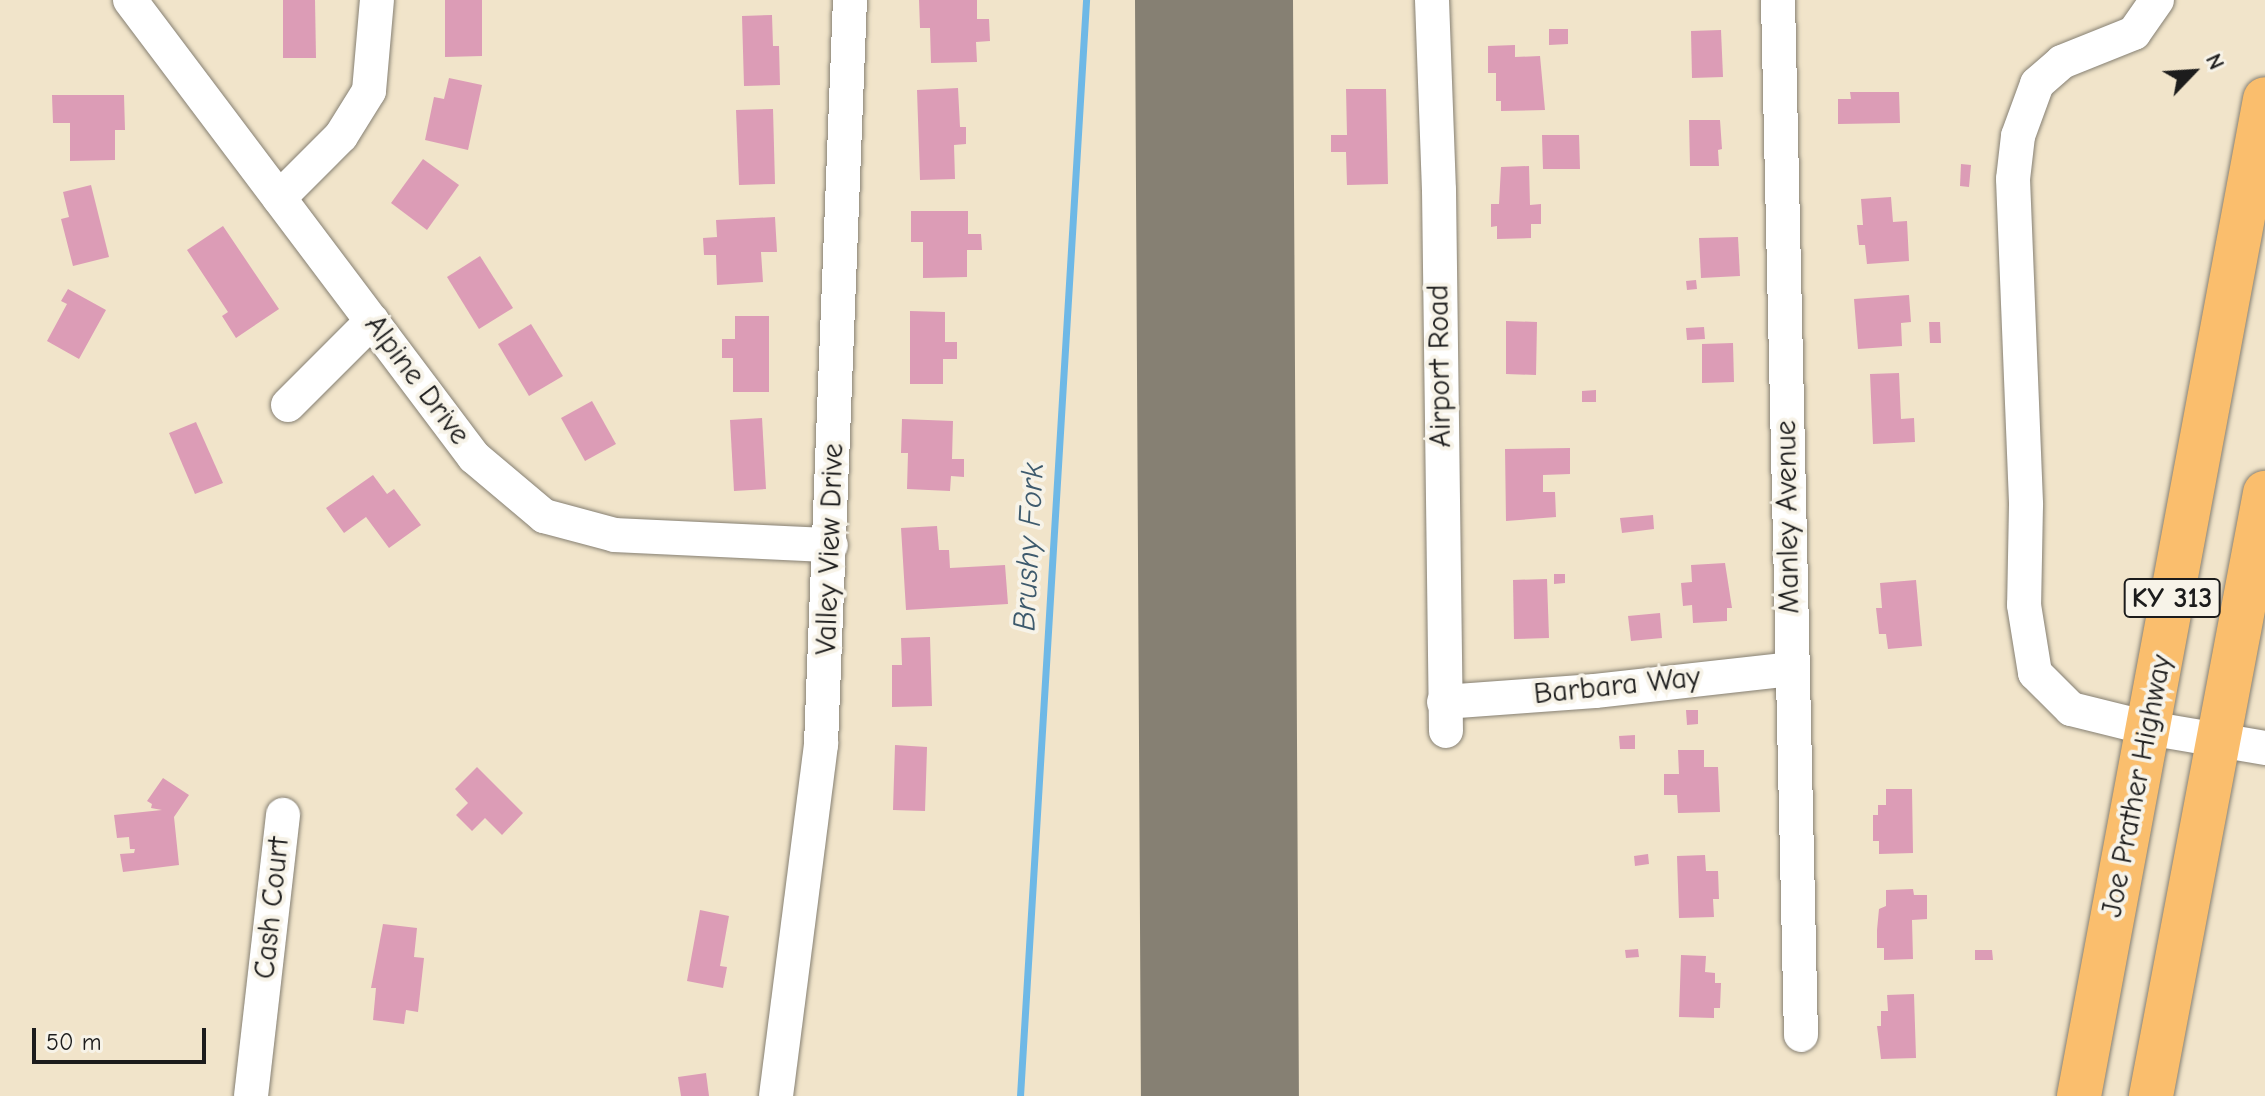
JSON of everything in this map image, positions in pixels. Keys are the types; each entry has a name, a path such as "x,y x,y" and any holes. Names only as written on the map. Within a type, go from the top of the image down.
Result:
{"highway":[{"name":"Joe Prather Highway","path":"2079,1096 2265,99"},
{"name":"KY 313","path":"2151,1096 2265,493"}],"street":[{"name":"Alpine Drive","path":"130,0 474,457 544,516 615,535 831,545"},
{"path":"279,198 341,136 369,91 377,0"},
{"name":"Valley View Drive","path":"776,1096 821,744 850,0"},
{"name":"Airport Road","path":"1432,0 1439,190 1445,717"},
{"name":"Manley Avenue","path":"1778,0 1801,1035"},
{"path":"2157,0 2134,33 2062,62 2037,84 2018,136 2013,179 2026,505 2024,605 2035,673 2071,709 2148,728 2265,748"},
{"path":"288,405 372,321"},
{"name":"Barbara Way","path":"1445,717 1595,691 1791,669"},
{"name":"Cash Court","path":"251,1096 283,815"}],"building":[{"path":"283,0 315,0 316,58 283,58"},
{"path":"445,0 482,0 482,56 445,57"},
{"path":"919,0 977,0 977,19 989,19 990,41 976,42 977,62 931,63 930,28 920,28"},
{"path":"772,15 773,46 779,46 780,85 744,86 742,16"},
{"path":"1549,29 1568,29 1568,44 1549,45"},
{"path":"1721,30 1723,77 1692,78 1691,31"},
{"path":"1515,45 1515,57 1540,56 1545,110 1501,111 1501,101 1496,101 1496,73 1488,73 1488,46"},
{"path":"449,78 482,85 468,150 425,140 434,97 444,99"},
{"path":"958,88 960,127 966,127 966,144 954,145 955,179 920,180 917,90"},
{"path":"1346,89 1386,89 1388,184 1347,185 1346,152 1331,152 1331,135 1347,135"},
{"path":"1850,92 1899,92 1900,123 1838,124 1838,99 1851,99"},
{"path":"52,95 124,95 125,130 115,130 115,160 70,161 70,123 53,123"},
{"path":"773,109 775,184 739,185 736,110"},
{"path":"1689,120 1720,120 1722,149 1718,150 1719,166 1690,166"},
{"path":"1542,135 1579,135 1580,169 1543,169"},
{"path":"423,159 459,185 427,230 391,203"},
{"path":"1961,164 1971,165 1969,187 1960,186"},
{"path":"1529,166 1530,205 1541,204 1541,224 1531,224 1531,238 1497,239 1497,226 1491,227 1491,204 1499,204 1501,167"},
{"path":"91,185 109,257 73,266 61,219 69,217 63,192"},
{"path":"1891,197 1893,222 1907,221 1909,261 1867,264 1865,245 1859,245 1857,225 1863,225 1861,199"},
{"path":"911,211 968,211 968,234 981,234 982,250 967,250 967,277 923,278 923,242 911,242"},
{"path":"775,217 777,252 761,252 763,282 717,285 716,255 704,255 703,238 717,237 716,220"},
{"path":"223,226 279,309 236,338 222,316 228,312 187,250"},
{"path":"1738,237 1740,276 1701,278 1699,238"},
{"path":"480,256 513,308 479,329 447,277"},
{"path":"1696,280 1697,289 1687,290 1686,281"},
{"path":"68,289 106,310 79,359 47,341 67,304 61,301"},
{"path":"1909,295 1911,322 1901,323 1902,346 1858,349 1854,299"},
{"path":"910,311 945,312 945,342 957,342 957,359 943,359 943,384 910,384"},
{"path":"735,316 769,316 769,392 733,392 733,358 722,358 722,339 735,339"},
{"path":"1506,321 1537,322 1536,375 1506,374"},
{"path":"1929,322 1940,322 1941,343 1930,343"},
{"path":"531,324 563,376 529,396 498,344"},
{"path":"1704,327 1705,339 1687,340 1686,328"},
{"path":"1733,343 1734,382 1702,383 1702,344"},
{"path":"1899,373 1901,419 1914,418 1915,442 1873,444 1870,374"},
{"path":"1596,390 1596,402 1582,402 1582,391"},
{"path":"592,401 616,444 585,461 561,418"},
{"path":"762,418 766,489 734,491 730,420"},
{"path":"902,419 953,421 952,459 964,459 964,477 951,476 950,491 907,489 908,453 901,453"},
{"path":"196,422 223,483 195,494 169,433"},
{"path":"1570,448 1570,474 1543,475 1543,492 1555,492 1556,517 1506,521 1505,449"},
{"path":"373,475 387,494 394,489 421,525 389,548 366,517 344,533 326,508"},
{"path":"1653,515 1654,529 1622,533 1620,518"},
{"path":"937,526 939,550 949,550 950,568 1005,565 1008,604 906,610 901,528"},
{"path":"1725,563 1732,608 1727,608 1727,621 1693,623 1692,605 1683,606 1681,583 1692,582 1691,565"},
{"path":"1554,574 1565,574 1565,583 1554,584"},
{"path":"1547,579 1549,638 1514,639 1513,580"},
{"path":"1916,580 1922,646 1888,649 1886,634 1879,634 1876,608 1882,608 1880,583"},
{"path":"1660,613 1662,638 1631,641 1628,616"},
{"path":"930,637 932,706 892,707 892,665 902,665 901,638"},
{"path":"1686,710 1698,710 1698,724 1687,725"},
{"path":"1635,735 1635,749 1620,749 1619,736"},
{"path":"895,745 927,747 925,811 893,810"},
{"path":"1678,750 1704,750 1704,767 1718,767 1720,812 1678,813 1677,795 1664,795 1664,774 1679,774"},
{"path":"477,767 523,813 502,835 485,818 472,831 456,815 468,803 455,789"},
{"path":"163,778 189,795 174,817 179,865 123,872 120,854 134,853 135,849 130,849 129,837 117,838 114,815 162,810 151,808 152,804 147,801"},
{"path":"1886,789 1912,789 1913,853 1879,854 1879,841 1873,841 1873,815 1878,815 1878,805 1886,805"},
{"path":"1648,854 1649,864 1635,866 1634,856"},
{"path":"1705,855 1706,871 1718,871 1719,899 1713,899 1714,917 1679,918 1677,856"},
{"path":"1913,889 1914,895 1927,895 1927,919 1912,920 1913,959 1884,960 1884,948 1877,948 1877,930 1879,909 1886,906 1886,890"},
{"path":"700,910 729,916 720,966 727,967 723,988 687,981"},
{"path":"383,924 417,928 414,957 424,958 418,1012 406,1010 404,1024 373,1020 376,988 371,988"},
{"path":"1638,949 1639,957 1626,958 1625,950"},
{"path":"1975,950 1992,950 1993,960 1975,960"},
{"path":"1681,955 1706,956 1705,972 1715,973 1715,983 1721,983 1720,1008 1714,1008 1714,1018 1679,1017"},
{"path":"1914,994 1916,1058 1881,1059 1877,1026 1881,1026 1881,1011 1888,1011 1887,995"},
{"path":"706,1073 709,1096 681,1096 678,1077"}],"waterway":[{"name":"Brushy Fork","path":"1020,1096 1086,0"}],"runway":[{"path":"1214,0 1220,1096"}]}
